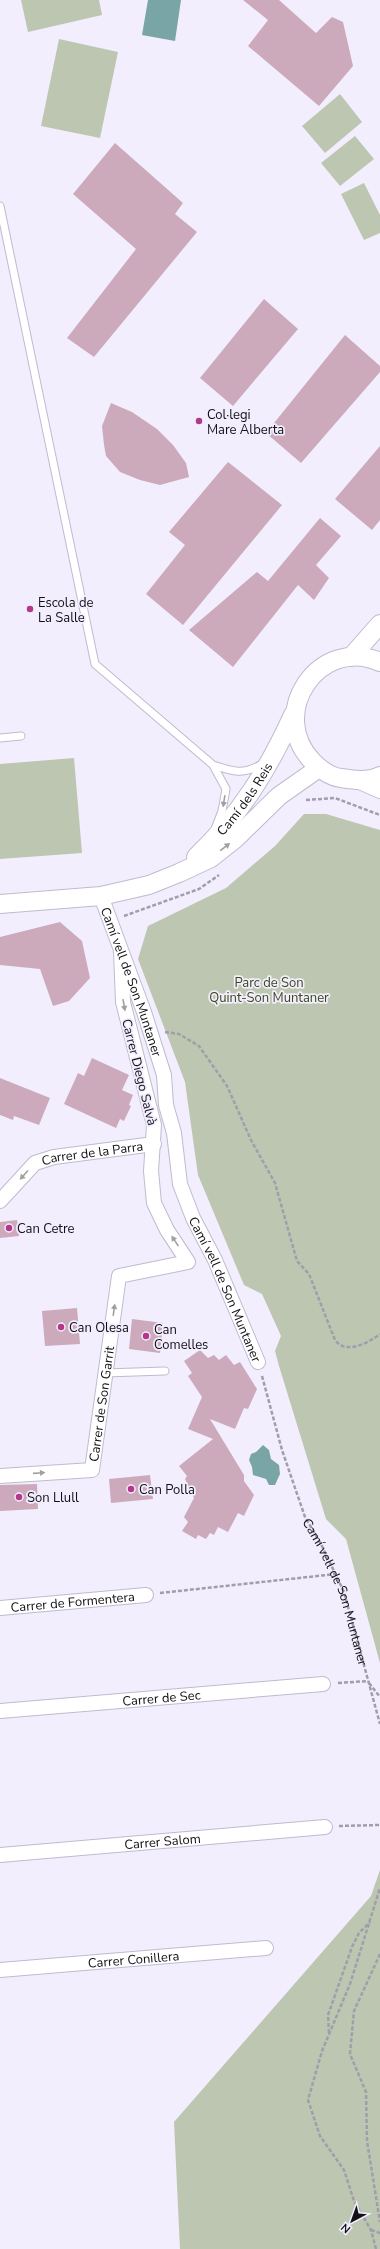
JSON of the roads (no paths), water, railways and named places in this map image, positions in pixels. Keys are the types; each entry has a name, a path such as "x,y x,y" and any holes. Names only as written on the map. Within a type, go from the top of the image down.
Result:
{"street":[{"path":"351,657 380,624"},
{"path":"380,662 372,659 351,657 330,662 312,674 300,692 294,713 296,734 305,754 319,768 337,778 357,781 380,792"},
{"name":"Camí dels Reis","path":"179,873 208,845 248,798 273,758 294,713"},
{"name":"Camí dels Reis","path":"0,904 101,896 149,885 179,873 211,858 235,839 278,796 319,768"},
{"path":"357,781 380,776"},
{"name":"Camí vell de Son Muntaner","path":"101,896 164,1075 166,1105 174,1133 180,1184 193,1218 215,1260 258,1362"},
{"name":"Carrer Diego Salvà","path":"121,952 123,1002 154,1126 154,1144"},
{"name":"Carrer de la Parra","path":"0,1201 35,1163 54,1157 154,1144"},
{"name":"Carrer de Son Garrit","path":"0,1476 92,1470 119,1276 188,1262 167,1230 154,1204 151,1171 154,1144"},
{"name":"Carrer de Formentera","path":"0,1608 146,1595"},
{"name":"Carrer de Sec","path":"0,1711 323,1684"},
{"name":"Carrer Salom","path":"0,1855 325,1826"},
{"name":"Carrer Conillera","path":"0,1970 266,1948"}],"lane":[{"path":"0,206 95,664 214,765 236,773 251,770 273,758"},
{"path":"0,738 21,736"},
{"path":"208,845 222,812 226,789 214,765"},
{"path":"105,1372 165,1371"}],"place":[{"name":"Col·legi Mare Alberta","path":"199,421"},
{"name":"Escola de La Salle","path":"30,609"},
{"name":"Can Cetre","path":"9,1228"},
{"name":"Can Olesa","path":"61,1327"},
{"name":"Can Comelles","path":"146,1336"},
{"name":"Can Polla","path":"131,1489"},
{"name":"Son Llull","path":"19,1497"}],"park label":[{"name":"Parc de Son Quint-Son Muntaner","path":"269,990"}]}
